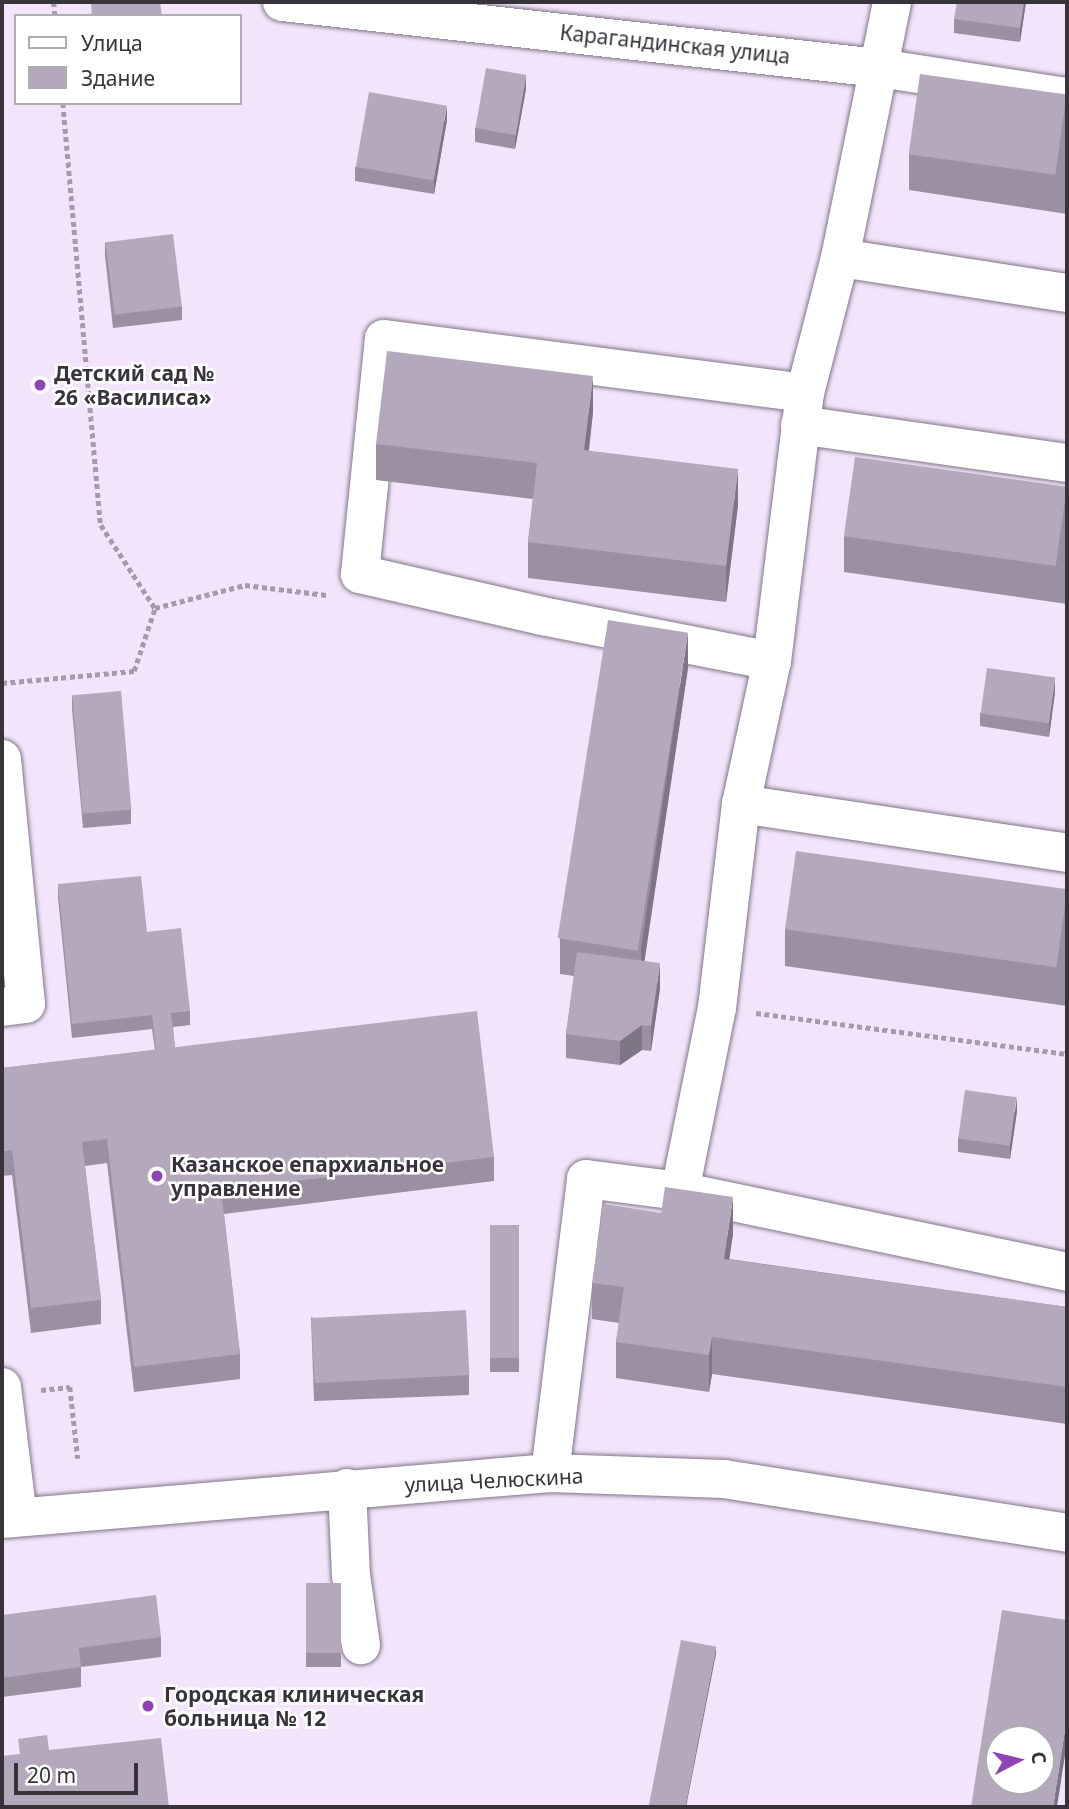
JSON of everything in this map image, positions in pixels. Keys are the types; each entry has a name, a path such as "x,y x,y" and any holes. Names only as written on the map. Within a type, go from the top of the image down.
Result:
{"street":[{"name":"Карагандинская улица","path":"282,2 450,10 880,68 1067,97"},
{"path":"680,1191 717,1008 741,804 772,661 802,409 840,258 892,2"},
{"path":"840,258 1067,293"},
{"path":"772,661 541,616 360,574 384,339 802,409 1067,463"},
{"path":"2,759 26,1004 2,1007"},
{"path":"741,804 1067,853"},
{"path":"550,1473 586,1179 680,1191 1067,1272"},
{"path":"2,1387 10,1518"},
{"name":"улица Челюскина","path":"10,1518 550,1473 724,1479 1067,1533"},
{"path":"347,1488 351,1575 361,1645"}],"path":[{"path":"63,105 101,525 155,608"},
{"path":"155,608 245,585 318,593 360,603 360,574"},
{"path":"2,683 134,671 155,608"},
{"path":"717,1008 1067,1054"},
{"path":"2,1393 69,1387 78,1459"}],"building":[{"path":"160,2 162,14 92,14 91,3"},
{"path":"957,2 1024,2 1020,28 954,19"},
{"path":"486,68 526,75 516,135 475,128"},
{"path":"920,74 1067,95 1055,175 909,154"},
{"path":"369,92 447,106 434,181 356,167"},
{"path":"173,234 182,306 114,315 106,242"},
{"path":"387,351 593,376 584,450 738,469 726,566 528,542 537,463 376,444"},
{"path":"855,457 1067,487 1056,566 844,536"},
{"path":"608,620 688,633 638,951 558,938"},
{"path":"987,668 1055,678 1049,723 981,714"},
{"path":"121,691 131,810 83,814 72,695"},
{"path":"796,851 1067,889 1056,967 785,929"},
{"path":"141,876 147,932 181,928 190,1011 171,1013 175,1048 156,1050 152,1015 72,1024 58,884"},
{"path":"577,952 660,963 651,1026 642,1025 620,1041 566,1034"},
{"path":"477,1011 494,1157 221,1190 240,1354 134,1367 107,1139 82,1142 101,1300 31,1308 12,1150 2,1152 2,1068"},
{"path":"965,1090 1016,1097 1010,1146 958,1139"},
{"path":"665,1187 733,1197 724,1259 1067,1307 1067,1387 712,1337 709,1355 616,1342 624,1287 592,1283 604,1204 661,1213"},
{"path":"490,1225 519,1225 519,1358 490,1358"},
{"path":"466,1310 469,1375 315,1383 311,1318"},
{"path":"306,1583 341,1583 341,1653 306,1653"},
{"path":"156,1595 161,1637 79,1648 81,1667 2,1678 2,1615"},
{"path":"1002,1610 1067,1620 1067,1717 1055,1794 1055,1725 985,1725 985,1795 1055,1795 1053,1807 971,1807"},
{"path":"681,1640 716,1647 685,1807 649,1807"},
{"path":"47,1735 49,1750 161,1738 169,1807 2,1807 2,1756 20,1754 18,1739"}],"place":[{"name":"Детский сад № 26 «Василиса»","path":"40,385"},
{"name":"Казанское епархиальное управление","path":"157,1176"},
{"name":"Городская клиническая больница № 12","path":"148,1706"}]}
